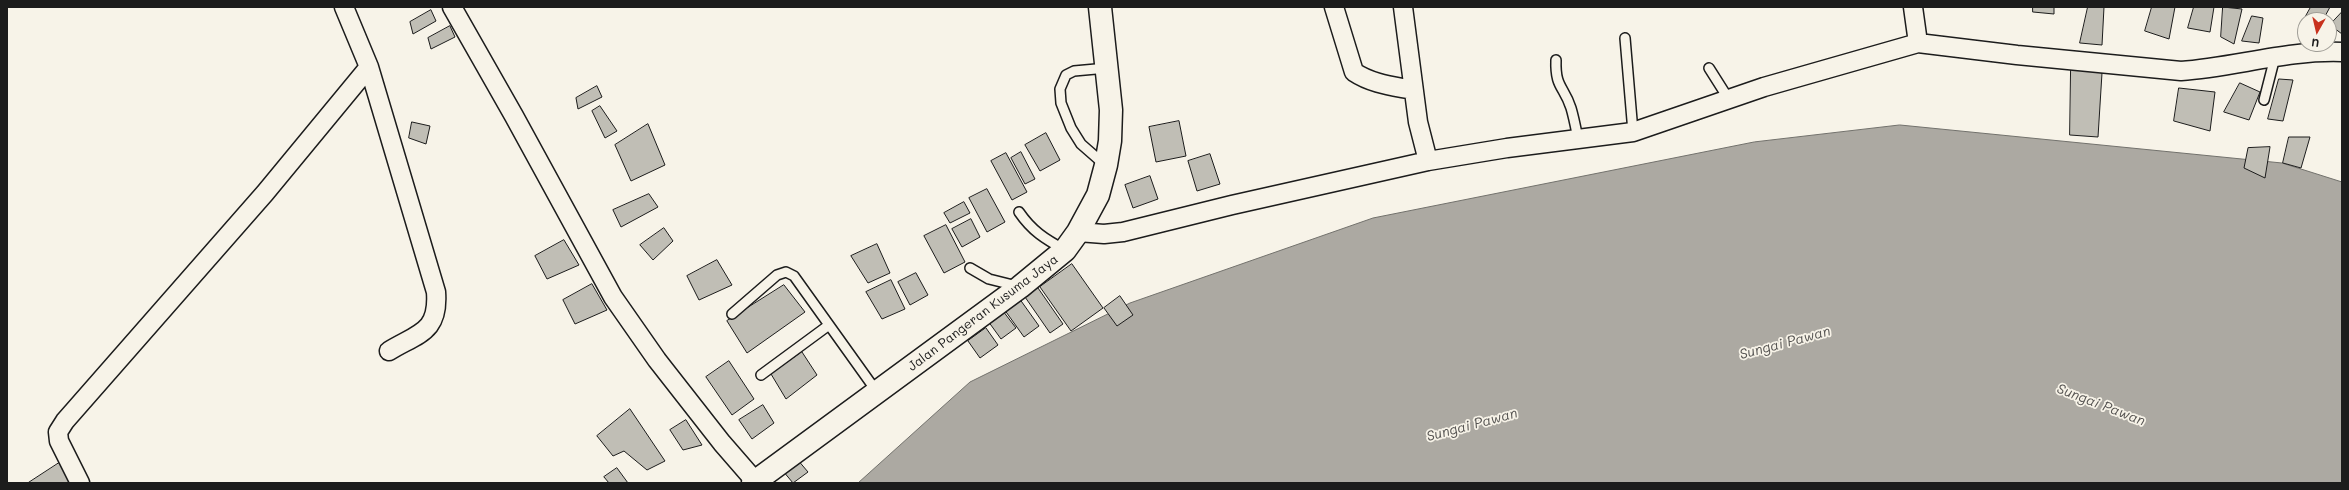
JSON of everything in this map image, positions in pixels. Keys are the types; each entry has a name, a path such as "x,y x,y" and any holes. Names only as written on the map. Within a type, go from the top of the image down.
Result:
{"street":[{"path":"344,7 369,67 436,292 437,310 435,319 428,328 389,351"},
{"path":"452,7 514,116 613,297 657,360 754,482"},
{"name":"Jalan Pangeran Kusuma Jaya","path":"754,482 1020,287 1065,250 1078,232 1098,195 1106,165 1111,110 1108,68 1100,7"},
{"path":"1334,7 1354,72 1363,78 1378,83 1413,90"},
{"path":"1403,7 1418,122 1428,161"},
{"path":"1913,7 1918,43"},
{"path":"1078,232 1104,234 1124,232 1232,205 1428,161 1506,148 1633,132 1728,98 1918,43 2017,55 2181,71 2204,69 2311,52 2342,52"},
{"path":"80,483 59,441 58,432 65,421 265,192 369,67"}],"lane":[{"path":"1625,38 1633,132"},
{"path":"2264,100 2275,57"},
{"path":"1556,60 1555,75 1558,86 1571,107 1578,139"},
{"path":"1106,165 1081,144 1071,128 1061,103 1060,89 1066,75 1074,71 1108,68"},
{"path":"1709,68 1728,98"},
{"path":"1019,212 1029,227 1041,238 1065,250"},
{"path":"970,268 989,279 1020,287"},
{"path":"732,314 777,274 786,272 794,276 806,289 828,325 877,392"},
{"path":"761,375 828,325"}],"water":[{"name":"Sungai Pawan","path":"1900,125 2282,163 2342,182 2342,483 858,483 970,382 1130,303 1373,218 1754,142"}],"building":[{"path":"2033,7 2054,7 2054,14 2033,12"},
{"path":"2088,7 2104,7 2102,45 2080,43"},
{"path":"2152,7 2175,7 2169,39 2145,31"},
{"path":"2194,7 2214,7 2210,32 2188,28"},
{"path":"2223,7 2242,9 2234,44 2221,37"},
{"path":"2311,7 2330,7 2327,12 2308,12"},
{"path":"431,10 436,21 413,34 410,22"},
{"path":"2342,12 2342,34 2337,30 2337,17"},
{"path":"2252,16 2263,18 2259,43 2242,41"},
{"path":"450,26 455,37 431,49 428,38"},
{"path":"2071,67 2102,73 2098,137 2070,135"},
{"path":"2279,79 2293,80 2283,121 2268,119"},
{"path":"2240,83 2260,92 2249,120 2224,112"},
{"path":"597,86 602,97 578,109 576,98"},
{"path":"2179,88 2215,92 2210,131 2174,121"},
{"path":"600,106 617,131 605,138 592,111"},
{"path":"1179,121 1186,156 1156,162 1149,127"},
{"path":"412,122 430,126 426,144 409,138"},
{"path":"648,124 665,165 631,181 615,145"},
{"path":"1046,133 1060,160 1040,171 1025,145"},
{"path":"2289,137 2310,137 2301,168 2283,163"},
{"path":"2270,147 2265,178 2244,168 2248,148"},
{"path":"1021,152 1035,179 1025,184 1011,158"},
{"path":"1006,153 1027,192 1012,200 991,161"},
{"path":"1210,154 1220,184 1197,191 1188,161"},
{"path":"1150,176 1158,199 1133,208 1125,185"},
{"path":"987,189 1005,222 987,232 969,198"},
{"path":"649,194 658,207 621,227 613,210"},
{"path":"964,202 970,213 950,223 944,213"},
{"path":"971,219 980,237 962,247 952,229"},
{"path":"946,225 965,262 944,273 924,236"},
{"path":"664,228 673,241 653,260 640,245"},
{"path":"564,240 579,265 547,279 535,256"},
{"path":"877,244 890,273 868,283 851,256"},
{"path":"717,260 732,285 699,300 687,276"},
{"path":"1072,264 1103,308 1071,331 1040,287"},
{"path":"916,273 928,295 910,305 898,282"},
{"path":"891,280 905,309 882,319 866,292"},
{"path":"592,284 607,310 575,324 563,300"},
{"path":"784,285 805,312 747,353 727,321"},
{"path":"1038,288 1063,324 1050,333 1025,297"},
{"path":"1120,296 1133,315 1117,326 1104,308"},
{"path":"1019,298 1039,326 1024,337 1004,309"},
{"path":"1003,311 1016,328 1001,339 988,321"},
{"path":"986,328 998,345 980,358 968,341"},
{"path":"802,352 817,375 786,399 771,374"},
{"path":"729,361 754,399 732,415 706,377"},
{"path":"763,405 774,423 752,439 739,420"},
{"path":"630,409 665,461 647,470 624,451 613,456 597,436"},
{"path":"686,420 702,445 683,450 670,430"},
{"path":"797,459 808,472 793,483 783,471"},
{"path":"59,463 71,483 28,483"},
{"path":"617,468 628,483 609,483 604,477"}]}
